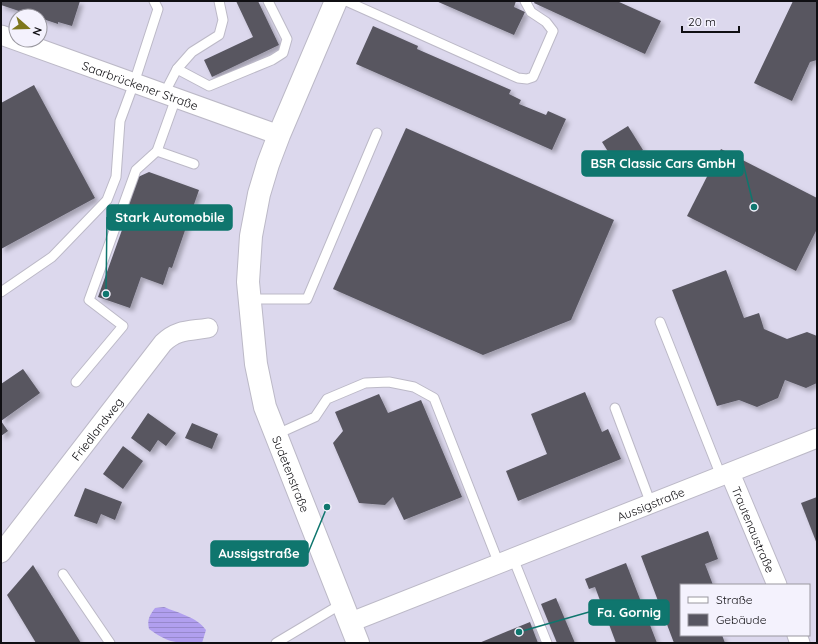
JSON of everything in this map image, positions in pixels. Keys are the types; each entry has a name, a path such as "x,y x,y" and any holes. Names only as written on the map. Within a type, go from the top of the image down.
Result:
{"street":[{"path":"248,300 251,236 259,194 279,135 336,1"},
{"name":"Saarbrückener Straße","path":"1,35 279,135"},
{"name":"Sudetenstraße","path":"248,300 256,364 265,407 358,643"},
{"name":"Friedlandweg","path":"1,553 163,343 172,335 177,333 208,328"},
{"name":"Aussigstraße","path":"347,613 506,561 817,438"},
{"name":"Trautenaustraße","path":"726,475 777,584"}],"lane":[{"path":"1,292 52,257 107,200 116,177 120,121 158,9 154,1"},
{"path":"76,382 123,326 89,300 136,170 157,151 178,69 192,52 218,36 223,20 219,1"},
{"path":"178,69 209,86 272,60 283,53 287,39 268,1"},
{"path":"346,1 518,78 527,79 533,77 553,31 546,22 531,12 524,1"},
{"path":"248,300 307,298 377,133"},
{"path":"157,151 194,164"},
{"path":"660,322 726,475"},
{"path":"275,435 314,417 326,399 365,383 388,382 414,387 434,398 506,561 547,643"},
{"path":"614,408 650,504"},
{"path":"63,574 110,643"},
{"path":"276,643 347,613"}],"shaded area":[{"path":"1,1 817,1 817,643 1,643"},
{"path":"164,607 198,622 206,630 202,643 174,642 162,638 149,629 148,621 155,608"}],"building":[{"path":"1,1 80,1 72,26 48,21 48,8 10,8 1,5"},
{"path":"236,1 258,1 279,45 212,77 204,60 253,37"},
{"path":"436,1 516,1 514,7 525,12 514,35"},
{"path":"535,1 617,1 661,21 645,54 534,3"},
{"path":"793,1 817,1 817,60 810,62 792,101 754,83"},
{"path":"373,26 418,46 417,49 511,90 509,94 521,100 519,104 546,115 548,111 566,119 552,150 356,64"},
{"path":"34,85 95,198 1,249 1,103"},
{"path":"628,126 643,150 617,166 602,142"},
{"path":"406,128 614,220 571,320 483,355 333,289"},
{"path":"721,149 817,198 817,229 796,271 687,216"},
{"path":"149,172 199,190 172,268 169,267 163,285 141,277 130,308 98,297 127,216 124,215 138,177"},
{"path":"726,270 744,318 759,313 764,329 787,339 807,332 817,336 817,383 806,388 785,380 778,398 757,407 739,400 717,406 672,290"},
{"path":"23,369 40,393 1,421 1,384"},
{"path":"585,392 602,432 608,429 621,459 518,501 506,471 547,454 531,414"},
{"path":"379,394 388,413 421,400 462,497 404,520 393,497 385,505 359,503 333,443 343,431 335,412"},
{"path":"148,413 176,433 166,446 158,440 150,452 131,438"},
{"path":"1,421 8,431 1,436"},
{"path":"192,423 218,434 212,449 185,438"},
{"path":"123,446 143,461 123,489 103,474"},
{"path":"85,488 122,502 115,520 101,514 97,524 74,516"},
{"path":"817,497 817,544 801,503"},
{"path":"708,531 718,559 705,564 713,584 680,584 680,636 722,636 725,643 674,643 641,556"},
{"path":"626,563 657,643 616,643 595,587 589,589 585,579"},
{"path":"33,565 81,643 36,643 7,595"},
{"path":"556,598 575,643 557,643 541,604"},
{"path":"530,622 538,643 479,643"}],"place":[{"name":"BSR Classic Cars GmbH","path":"754,207"},
{"name":"Stark Automobile","path":"106,294"},
{"name":"Aussigstraße","path":"327,507"},
{"name":"Fa. Gornig","path":"519,632"}]}
